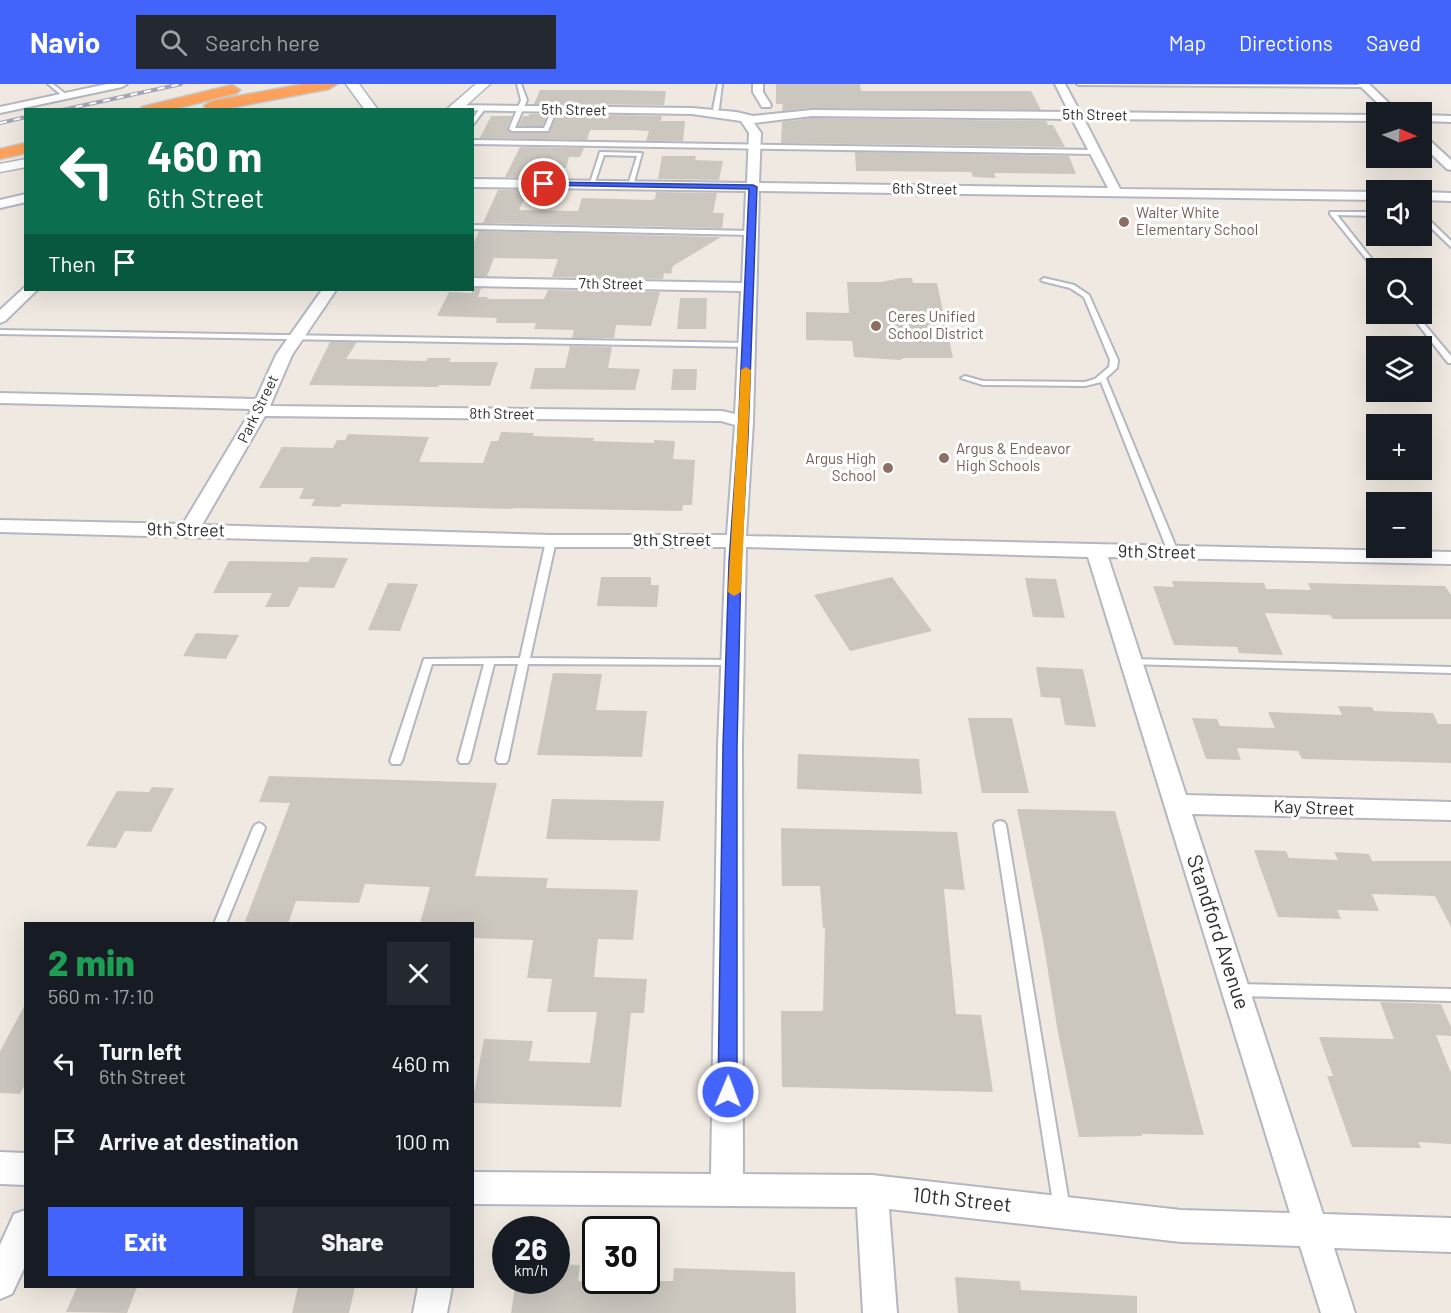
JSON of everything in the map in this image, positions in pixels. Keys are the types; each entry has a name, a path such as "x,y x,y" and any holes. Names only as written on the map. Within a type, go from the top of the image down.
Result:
{"highway":[{"path":"157,108 260,84"},
{"path":"204,108 310,84"},
{"path":"204,108 329,84"},
{"path":"0,142 24,137"},
{"path":"0,154 24,148"}],"street":[{"path":"0,110 122,84"},
{"path":"454,108 484,84"},
{"path":"1060,84 1116,192"},
{"path":"1365,85 1383,102"},
{"path":"354,86 370,108"},
{"path":"727,1188 730,746 734,663 735,541 744,422 755,147 755,133 745,109 758,88 771,112 755,133"},
{"name":"5th Street","path":"474,109 692,111 745,109"},
{"name":"5th Street","path":"692,111 745,109 812,113 1366,118"},
{"path":"1432,118 1451,118"},
{"path":"1432,148 1451,166"},
{"path":"0,168 24,163"},
{"name":"6th Street","path":"474,183 1366,196"},
{"path":"1432,196 1451,197"},
{"path":"0,204 24,198"},
{"name":"7th Street","path":"474,282 749,287"},
{"path":"0,318 29,291"},
{"name":"Park Street","path":"189,530 260,408 296,335 328,291"},
{"name":"8th Street","path":"0,398 260,408 722,416 744,422"},
{"name":"9th Street","path":"0,526 551,541 735,541 1451,558"},
{"name":"Standford Avenue","path":"1096,551 1338,1313"},
{"name":"Kay Street","path":"1178,804 1451,811"},
{"path":"0,1168 24,1169"},
{"name":"10th Street","path":"474,1188 727,1188 872,1191 1181,1226 1451,1235"},
{"path":"872,1191 880,1313"},
{"path":"0,1282 24,1230"},
{"path":"430,1313 435,1288"}],"lane":[{"path":"50,84 66,96"},
{"path":"519,84 524,100 512,129 546,130 555,110"},
{"path":"716,109 720,84"},
{"path":"1079,84 1365,85"},
{"path":"474,122 482,109"},
{"path":"474,142 1094,152"},
{"path":"591,185 602,153 640,154 631,185"},
{"path":"1366,213 1332,213 1368,258"},
{"path":"1432,225 1451,245"},
{"path":"474,227 751,233"},
{"path":"1437,230 1451,230"},
{"path":"965,378 982,382 1085,384 1103,378 1113,368 1114,360 1087,296 1072,286 1044,280"},
{"path":"1421,324 1451,361"},
{"path":"0,332 296,335 747,345"},
{"path":"1103,378 1173,552"},
{"path":"502,760 551,541"},
{"path":"396,761 428,661 734,663"},
{"path":"464,760 490,661"},
{"path":"1132,663 1451,670"},
{"path":"1000,825 1062,1212"},
{"path":"221,922 259,828"},
{"path":"1237,990 1451,995"}],"building":[{"path":"776,84 860,84 861,91 1031,91 1041,110 812,108 782,111 783,104 776,104"},
{"path":"540,90 666,91 664,105 534,104"},
{"path":"548,114 543,126 518,126 523,116"},
{"path":"557,114 662,116 661,121 685,121 683,141 646,141 649,131 632,130 590,130 587,140 480,138 491,116 512,116 507,128 511,133 548,133"},
{"path":"812,118 1046,121 1048,125 1053,125 1065,147 781,143 782,122"},
{"path":"520,147 584,148 580,157 569,157 566,168 539,168 534,178 505,177"},
{"path":"855,152 1069,156 1076,174 994,173 996,178 973,177 971,172 856,171"},
{"path":"662,156 696,156 695,160 723,161 719,180 658,179"},
{"path":"498,190 529,190 519,210 578,211 582,198 651,200 655,199 656,192 717,193 713,213 724,213 722,228 483,223"},
{"path":"479,231 721,237 673,266 671,274 664,273 663,279 552,277 558,259 494,258 487,276 474,276 474,242"},
{"name":"Ceres Unified School District","path":"912,278 913,283 937,283 953,358 904,358 900,360 854,357 852,341 806,340 806,312 849,313 847,282 881,282"},
{"path":"474,288 481,288 478,297 488,297 487,299 544,299 548,290 660,292 651,326 616,325 614,338 572,338 574,330 534,329 536,323 496,323 497,318 437,316 449,292 472,293"},
{"path":"680,298 707,298 706,329 677,329"},
{"path":"330,342 357,342 346,359 426,361 428,358 451,358 449,362 498,362 490,386 309,385"},
{"path":"570,346 612,347 608,368 640,369 635,390 530,389 535,368 565,368"},
{"path":"673,369 697,369 696,390 671,390"},
{"path":"501,432 534,433 533,436 594,438 593,441 654,443 654,440 675,441 673,459 695,460 692,505 683,505 682,511 342,504 340,507 311,506 315,499 299,499 304,488 259,488 282,447 333,448 337,440 345,440 348,434 429,437 419,462 483,463 491,441 498,441"},
{"path":"311,557 348,558 334,588 299,587 289,607 265,607 272,593 213,593 229,561 308,562"},
{"path":"601,577 651,577 651,585 659,585 657,607 597,606"},
{"path":"892,577 932,631 850,651 814,595"},
{"path":"1025,578 1056,579 1065,618 1033,617"},
{"path":"1172,581 1264,583 1266,589 1311,590 1308,583 1445,586 1451,595 1451,619 1333,619 1330,615 1265,613 1283,655 1239,653 1237,647 1174,645 1153,586 1174,587"},
{"path":"388,583 418,584 400,631 368,630"},
{"path":"196,633 239,635 226,659 183,656"},
{"path":"1036,667 1083,669 1096,727 1065,725 1060,698 1041,697"},
{"path":"553,673 602,674 596,710 647,711 642,757 537,755"},
{"path":"1338,706 1372,707 1374,711 1433,713 1438,724 1451,724 1451,763 1302,759 1298,751 1237,748 1241,760 1206,759 1192,718 1217,719 1220,726 1275,728 1268,712 1342,715"},
{"path":"968,718 1012,718 1029,793 982,793"},
{"path":"798,754 919,759 922,794 797,789"},
{"path":"269,776 497,783 475,876 548,878 546,888 638,890 633,940 598,939 594,977 647,979 644,1013 631,1013 621,1107 474,1103 484,1039 533,1041 529,1061 590,1063 597,1012 547,1012 552,979 527,978 533,940 474,938 474,922 421,922 430,887 365,884 359,903 296,901 289,922 245,922 290,803 259,802"},
{"path":"152,787 174,788 151,832 125,831 116,848 86,846 117,791 149,792"},
{"path":"552,799 664,801 660,841 546,839"},
{"path":"1017,809 1115,811 1204,1135 1142,1134 1142,1136 1079,1137"},
{"path":"781,828 957,832 965,890 944,889 956,1014 981,1015 993,1092 782,1087 781,1011 823,1011 825,928 823,928 820,886 782,886"},
{"path":"1254,850 1286,851 1289,858 1338,860 1334,852 1369,854 1372,861 1451,861 1451,927 1435,896 1372,894 1379,911 1337,910 1341,919 1278,917"},
{"path":"1380,1002 1441,1004 1451,1027 1451,1036 1436,1035 1451,1073 1451,1144 1418,1142 1421,1148 1352,1147 1327,1076 1333,1076 1319,1037 1394,1039"},
{"path":"24,1007 24,1087 20,1094 0,1093 0,1051"},
{"path":"570,1265 580,1265 578,1281 582,1281 582,1294 660,1294 660,1281 673,1281 674,1268 795,1272 796,1313 511,1313 514,1294 570,1294"},
{"path":"955,1277 1020,1281 1021,1290 1137,1296 1137,1313 958,1313"},
{"path":"77,1288 137,1288 127,1313 66,1312"},
{"path":"298,1288 355,1288 349,1313 292,1313"}],"railway":[{"path":"71,108 181,84"},
{"path":"0,123 24,117"}],"slow traffic":[{"path":"734,592 746,370"}],"place":[{"name":"Walter White Elementary School","path":"1124,222"},
{"name":"Ceres Unified School District","path":"876,326"},
{"name":"Argus & Endeavor High Schools","path":"944,458"},
{"name":"Argus High School","path":"888,468"}],"route":[{"path":"544,184 753,187 743,436 736,523 730,746 728,1092"}]}
